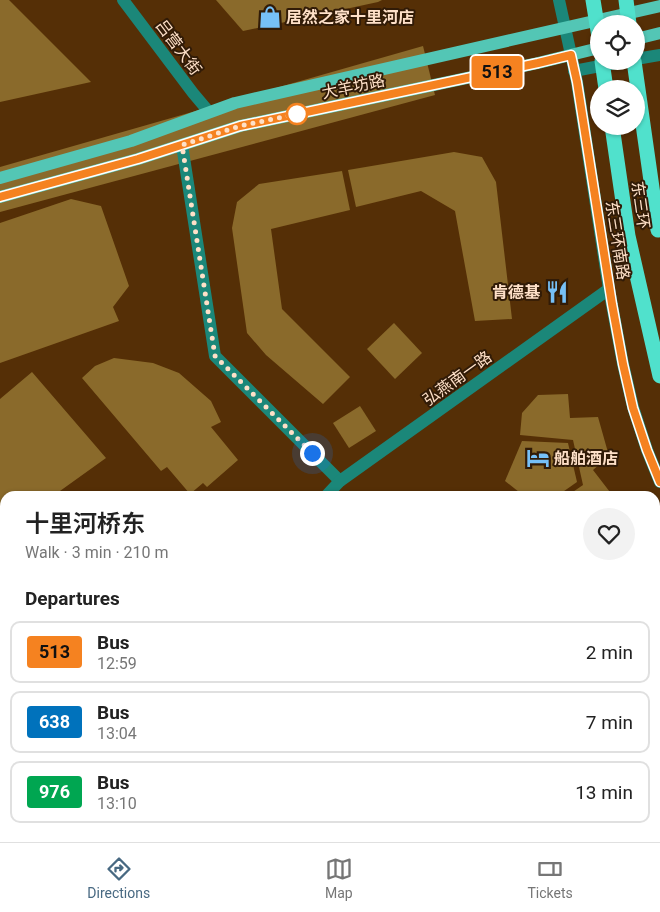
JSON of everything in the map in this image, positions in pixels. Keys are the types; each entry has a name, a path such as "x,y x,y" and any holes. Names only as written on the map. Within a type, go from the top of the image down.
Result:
{"highway":[{"path":"594,0 596,15"},
{"path":"626,0 628,15"},
{"name":"东三环","path":"636,70 659,234"},
{"name":"东三环","path":"613,135 628,236 660,376"}],"main road":[{"name":"大羊坊路","path":"0,178 132,141 235,103 660,6"},
{"path":"645,37 660,33"},
{"name":"大羊坊路","path":"0,197 138,159 240,126 590,50"}],"street":[{"name":"吕营大街","path":"123,0 209,112"},
{"name":"东三环南路","path":"558,0 580,102 609,289 623,364 633,408 660,482"},
{"path":"645,58 660,55"},
{"path":"574,71 590,68"},
{"path":"182,145 215,356 340,481"},
{"name":"弘燕南一路","path":"331,491 340,481 609,289"}],"building":[{"path":"0,0 9,0 91,82 0,102"},
{"name":"居然之家十里河店","path":"216,0 382,0 243,31"},
{"path":"423,46 435,95 0,212 0,167"},
{"path":"454,152 482,157 496,182 512,319 475,321 455,211 421,191 356,207 348,170"},
{"path":"342,171 350,210 271,229 282,309 350,377 323,404 266,355 247,333 232,228 237,202 259,184"},
{"path":"71,199 101,206 129,286 113,307 119,321 0,363 0,223"},
{"path":"394,323 422,353 395,379 367,349"},
{"path":"114,358 153,363 179,373 211,401 221,422 211,427 238,460 207,487 203,483 194,491 187,491 167,467 161,471 82,378 95,366"},
{"path":"32,372 106,458 60,491 0,491 0,399"},
{"path":"568,394 570,418 598,417 609,456 593,470 609,491 574,491 583,485 573,440 520,435 522,413 538,395"},
{"path":"360,406 376,431 349,448 333,423"},
{"path":"522,441 568,443 577,482 564,491 518,491 505,481"}],"bus line":[{"name":"513","path":"0,197 138,159 240,126 571,55 623,364 633,408 660,482"}],"place":[{"name":"居然之家十里河店","path":"270,17"},
{"name":"肯德基","path":"557,292"},
{"name":"船舶酒店","path":"538,458"}],"route":[{"path":"297,114 240,126 182,145 215,356 312,453"}]}
